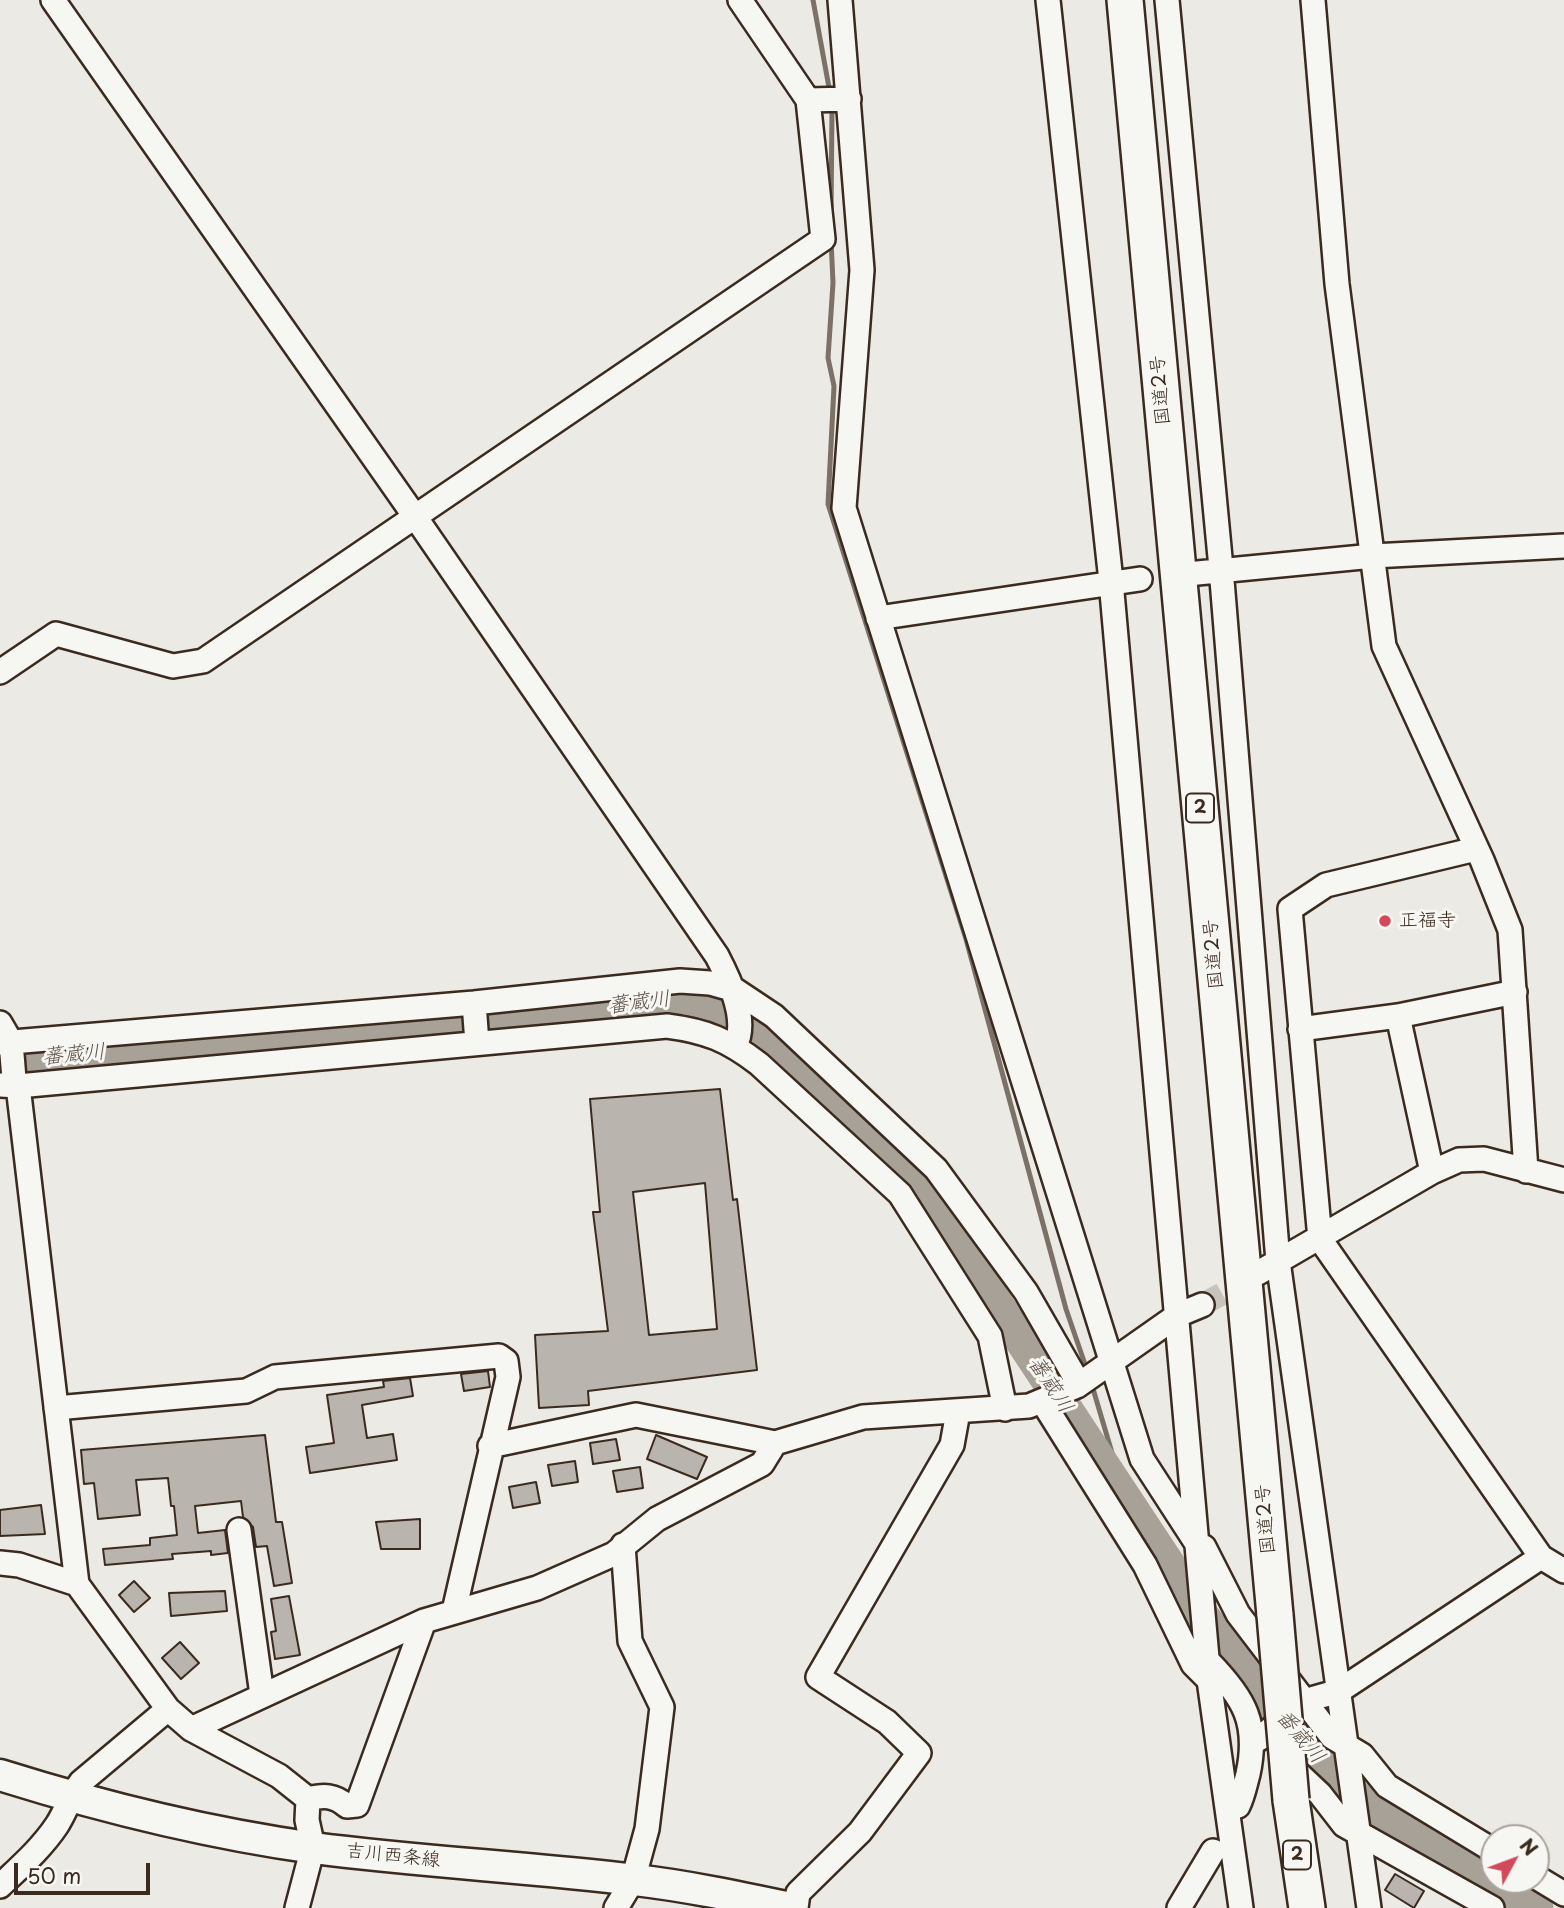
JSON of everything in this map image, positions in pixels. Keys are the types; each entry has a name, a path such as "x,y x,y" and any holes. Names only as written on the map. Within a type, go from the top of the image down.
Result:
{"highway":[{"name":"国道2号","path":"1125,0 1291,1800 1296,1849 1307,1908"}],"main road":[{"name":"吉川西条線","path":"0,1774 70,1796 176,1822 313,1847 633,1880 692,1888 793,1908"}],"street":[{"path":"54,0 717,956 735,991 737,1042"},
{"path":"0,672 56,634 173,666 204,661 823,239 808,100 740,0"},
{"path":"840,0 862,270 844,508 1142,1459 1199,1541 1238,1614 1332,1737 1362,1755 1387,1786 1480,1842"},
{"path":"1048,0 1111,581 1209,1671 1241,1908"},
{"path":"1167,0 1221,568 1278,1261 1369,1908"},
{"path":"1313,0 1337,284 1384,646 1510,930 1526,1171"},
{"path":"808,100 849,99"},
{"path":"1187,574 1221,568 1373,556 1564,546"},
{"path":"878,618 1111,581 1140,579"},
{"path":"1475,849 1326,885 1290,909 1320,1240 1541,1557 1564,1571"},
{"path":"424,1621 357,1805 346,1806 338,1798 324,1796 308,1799 279,1776 191,1729 168,1709 77,1584 56,1408 5,1037 474,1003 680,981 710,983 735,991 774,1017 936,1169 1026,1292 1080,1384"},
{"path":"1300,1029 1398,1016 1515,992"},
{"path":"474,1003 477,1040"},
{"path":"1398,1016 1432,1172"},
{"path":"11,1083 477,1040 667,1026 701,1030 737,1042 900,1194 989,1336 1005,1409"},
{"path":"1258,1273 1320,1240 1432,1172 1459,1160 1484,1159 1564,1180"},
{"path":"490,1446 636,1415 775,1443 863,1417 896,1413 1005,1409 1045,1400 1080,1384 1178,1315 1202,1305"},
{"path":"56,1408 246,1391 275,1377 499,1356 506,1361 508,1368 454,1611"},
{"path":"1045,1400 1145,1565 1193,1664 1209,1671 1235,1692 1257,1737 1320,1794 1344,1825 1492,1908"},
{"path":"793,1908 797,1893 860,1832 919,1753 887,1722 818,1677 952,1446 958,1412"},
{"path":"191,1729 424,1621 537,1588 614,1554 657,1519 762,1464 775,1443"},
{"path":"239,1530 262,1695"},
{"path":"616,1908 633,1880 647,1829 662,1707 630,1642 623,1545"},
{"path":"1238,1806 1257,1737 1303,1701 1339,1691 1541,1557"},
{"path":"0,1563 19,1565 77,1584"},
{"path":"0,1886 39,1849 59,1823 70,1796 81,1782 168,1709"},
{"path":"297,1908 313,1847 307,1820 308,1799"},
{"path":"1179,1908 1213,1851"}],"building":[{"path":"720,1089 733,1200 737,1199 757,1370 588,1391 589,1405 539,1408 535,1335 608,1331 593,1212 600,1212 590,1099","holes":["705,1183 717,1329 649,1335 633,1192"]},
{"path":"488,1371 490,1387 464,1391 461,1374"},
{"path":"410,1378 413,1396 362,1405 367,1438 393,1434 397,1460 310,1473 306,1447 334,1443 327,1395 384,1387 383,1381"},
{"path":"265,1435 276,1522 282,1522 292,1583 274,1586 267,1546 256,1547 253,1527 243,1517 241,1501 195,1506 198,1533 225,1530 228,1553 211,1555 211,1551 172,1554 173,1559 105,1565 103,1549 150,1545 150,1538 177,1535 174,1506 171,1506 168,1478 136,1480 140,1515 98,1519 94,1483 84,1484 81,1450"},
{"path":"656,1435 707,1457 697,1479 647,1459"},
{"path":"616,1439 620,1460 593,1464 590,1443"},
{"path":"575,1461 578,1482 552,1486 548,1465"},
{"path":"640,1467 643,1488 617,1492 613,1471"},
{"path":"536,1482 540,1503 513,1508 509,1487"},
{"path":"41,1505 45,1534 0,1536 0,1510"},
{"path":"420,1519 420,1549 381,1549 376,1522"},
{"path":"134,1581 150,1598 134,1612 119,1595"},
{"path":"225,1591 227,1611 171,1616 169,1593"},
{"path":"289,1596 300,1655 275,1659 271,1632 276,1631 271,1599"},
{"path":"180,1642 199,1663 181,1679 162,1658"},
{"path":"1395,1874 1424,1891 1414,1908 1385,1890"}],"waterway":[{"path":"813,0 830,93"},
{"path":"831,219 832,106"},
{"path":"831,239 833,283 828,358 834,386 828,504 966,939 1066,1309 1088,1373"},
{"name":"蕃蔵川","path":"0,1061 556,1014 685,997 719,1010 763,1043 906,1173 929,1201 1203,1616 1297,1738 1366,1806 1537,1908"},
{"path":"1091,1382 1126,1500"}],"tunnel":[{"path":"1202,1305 1254,1276"}],"place":[{"name":"正福寺","path":"1385,921"}],"water label":[{"name":"番蔵川","path":"1300,1737"}]}
